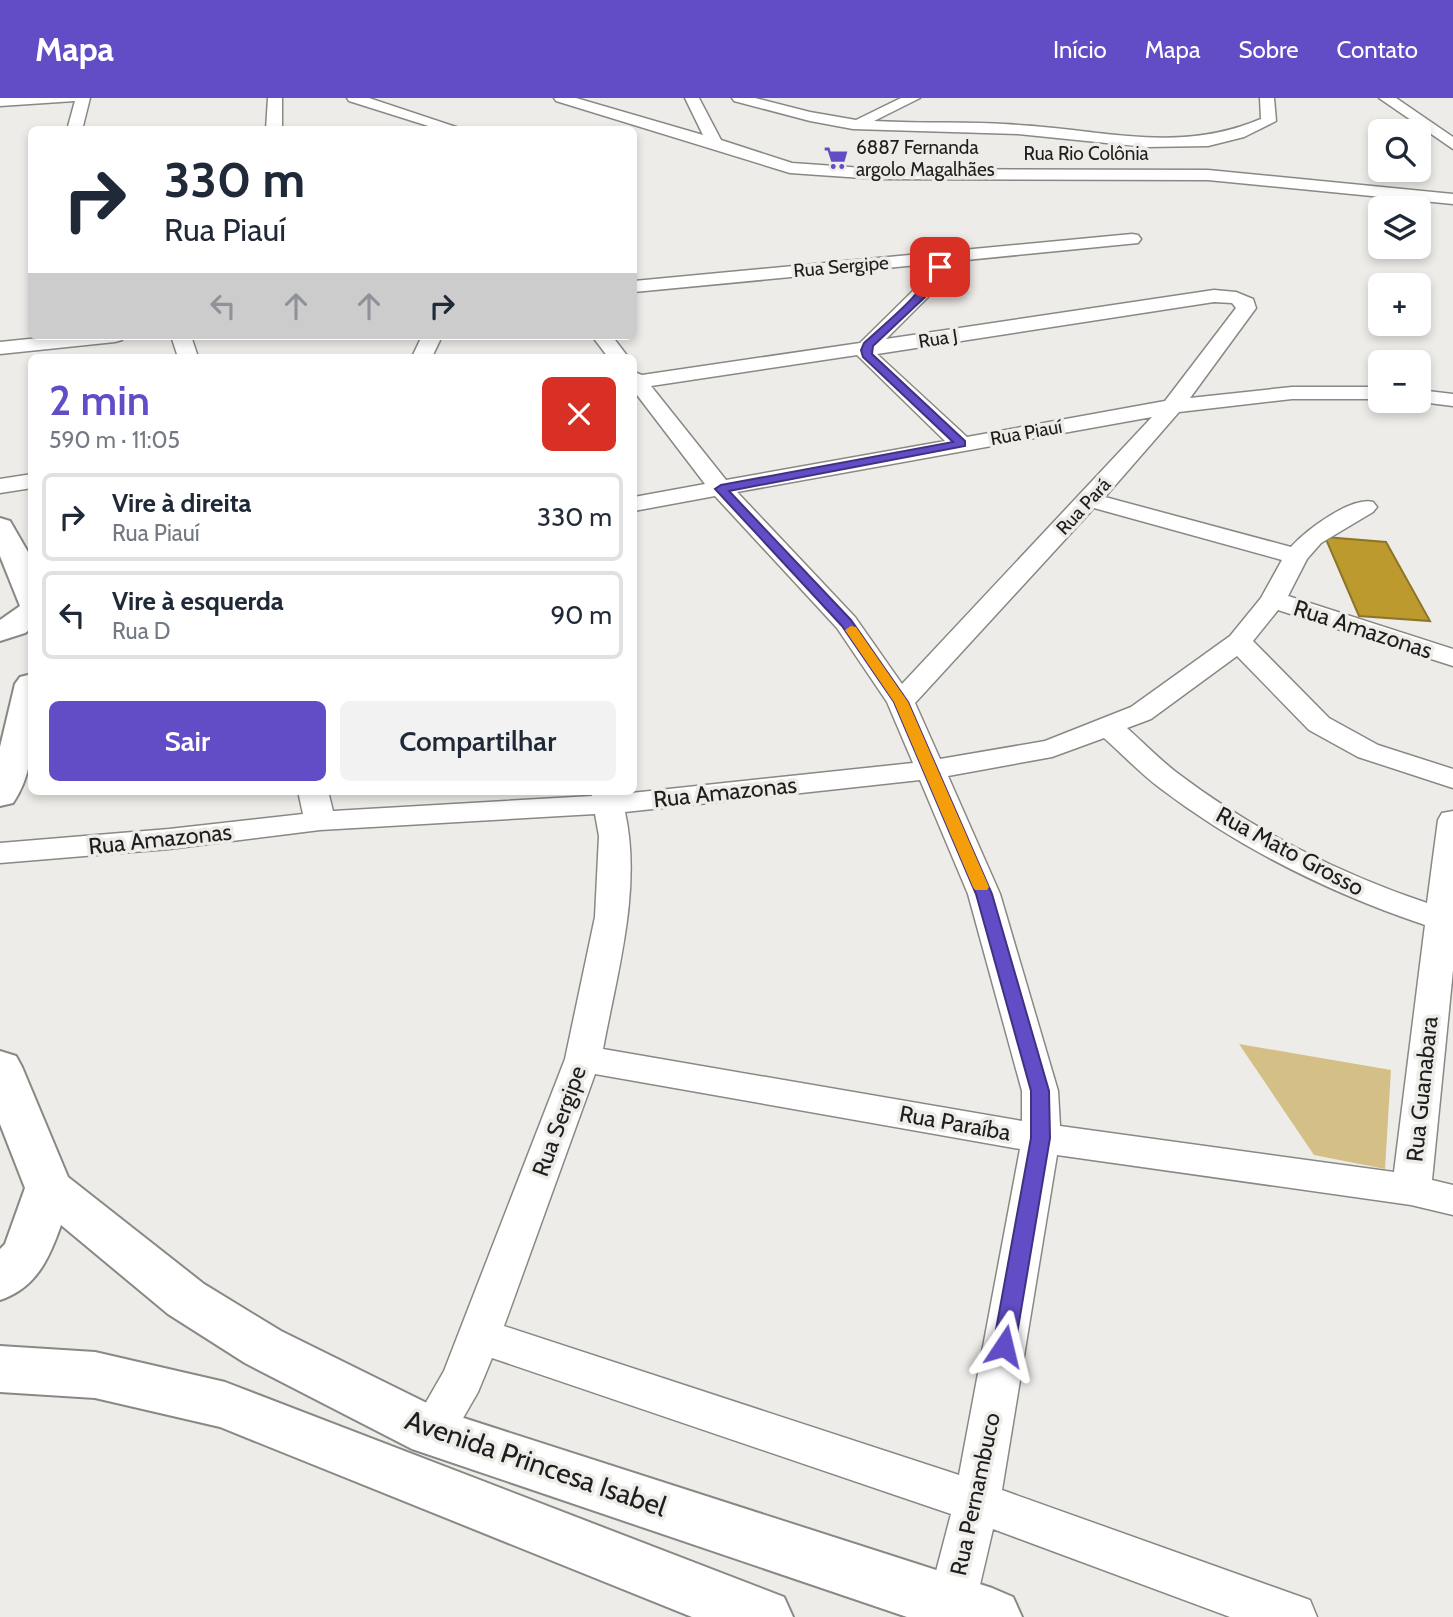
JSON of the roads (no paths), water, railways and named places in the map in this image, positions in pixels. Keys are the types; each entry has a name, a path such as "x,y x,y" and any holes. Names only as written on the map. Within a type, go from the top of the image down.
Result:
{"main road":[{"path":"0,527 11,545 28,590"},
{"path":"0,631 14,626 28,615"},
{"path":"0,795 22,736 28,705"},
{"path":"0,1067 16,1129 49,1188 26,1255 0,1280"},
{"name":"Avenida Princesa Isabel","path":"49,1188 186,1299 263,1347 431,1432 972,1609"},
{"path":"0,1369 94,1375 225,1405 763,1617"}],"street":[{"path":"0,102 70,98"},
{"path":"75,126 83,98"},
{"path":"274,126 275,98"},
{"path":"354,98 445,126"},
{"name":"Rua Rio Colônia","path":"561,98 715,143 766,163 790,168 877,174 1023,169 1209,175 1453,199"},
{"path":"692,98 715,143"},
{"path":"739,98 816,119 855,124 1180,144 1222,141 1269,121 1268,98"},
{"path":"855,124 914,98"},
{"path":"1386,98 1453,144"},
{"path":"647,142 696,138"},
{"name":"Rua Sergipe","path":"637,286 1132,239"},
{"path":"932,257 940,267 935,279 866,350 867,355 961,444"},
{"name":"Rua J","path":"637,380 866,350 1214,296 1243,300"},
{"name":"Rua Pará","path":"901,702 946,649 1090,500 1214,356 1246,308 1243,300"},
{"path":"0,348 77,340"},
{"path":"605,340 616,354"},
{"name":"Rua Pernambuco","path":"637,384 721,489 846,623 901,702 984,894 1040,1091 1041,1138 977,1502 972,1609"},
{"name":"Rua Piauí","path":"637,503 1170,407 1292,393 1368,393"},
{"path":"1431,397 1453,400"},
{"path":"0,486 28,482"},
{"path":"1090,500 1296,556"},
{"name":"Rua Amazonas","path":"637,795 931,770 1052,748 1109,727 1141,713 1239,642 1273,600 1296,556 1312,538 1365,507"},
{"name":"Rua Amazonas","path":"1273,600 1453,658"},
{"path":"1239,642 1319,724 1367,751 1453,779"},
{"name":"Rua Mato Grosso","path":"1109,727 1168,780 1219,816 1283,853 1388,901 1447,922"},
{"path":"314,795 320,821"},
{"name":"Rua Amazonas","path":"0,853 169,839 320,821 633,795"},
{"name":"Rua Sergipe","path":"431,1432 463,1379 583,1059 611,917 615,836 609,797"},
{"name":"Rua Guanabara","path":"1411,1190 1447,922 1453,820"},
{"name":"Rua Paraíba","path":"583,1059 1041,1138 1411,1190 1453,1200"},
{"path":"479,1336 977,1502 1293,1617"}],"place":[{"name":"6887 Fernanda argolo Magalhães","path":"836,158"}]}
